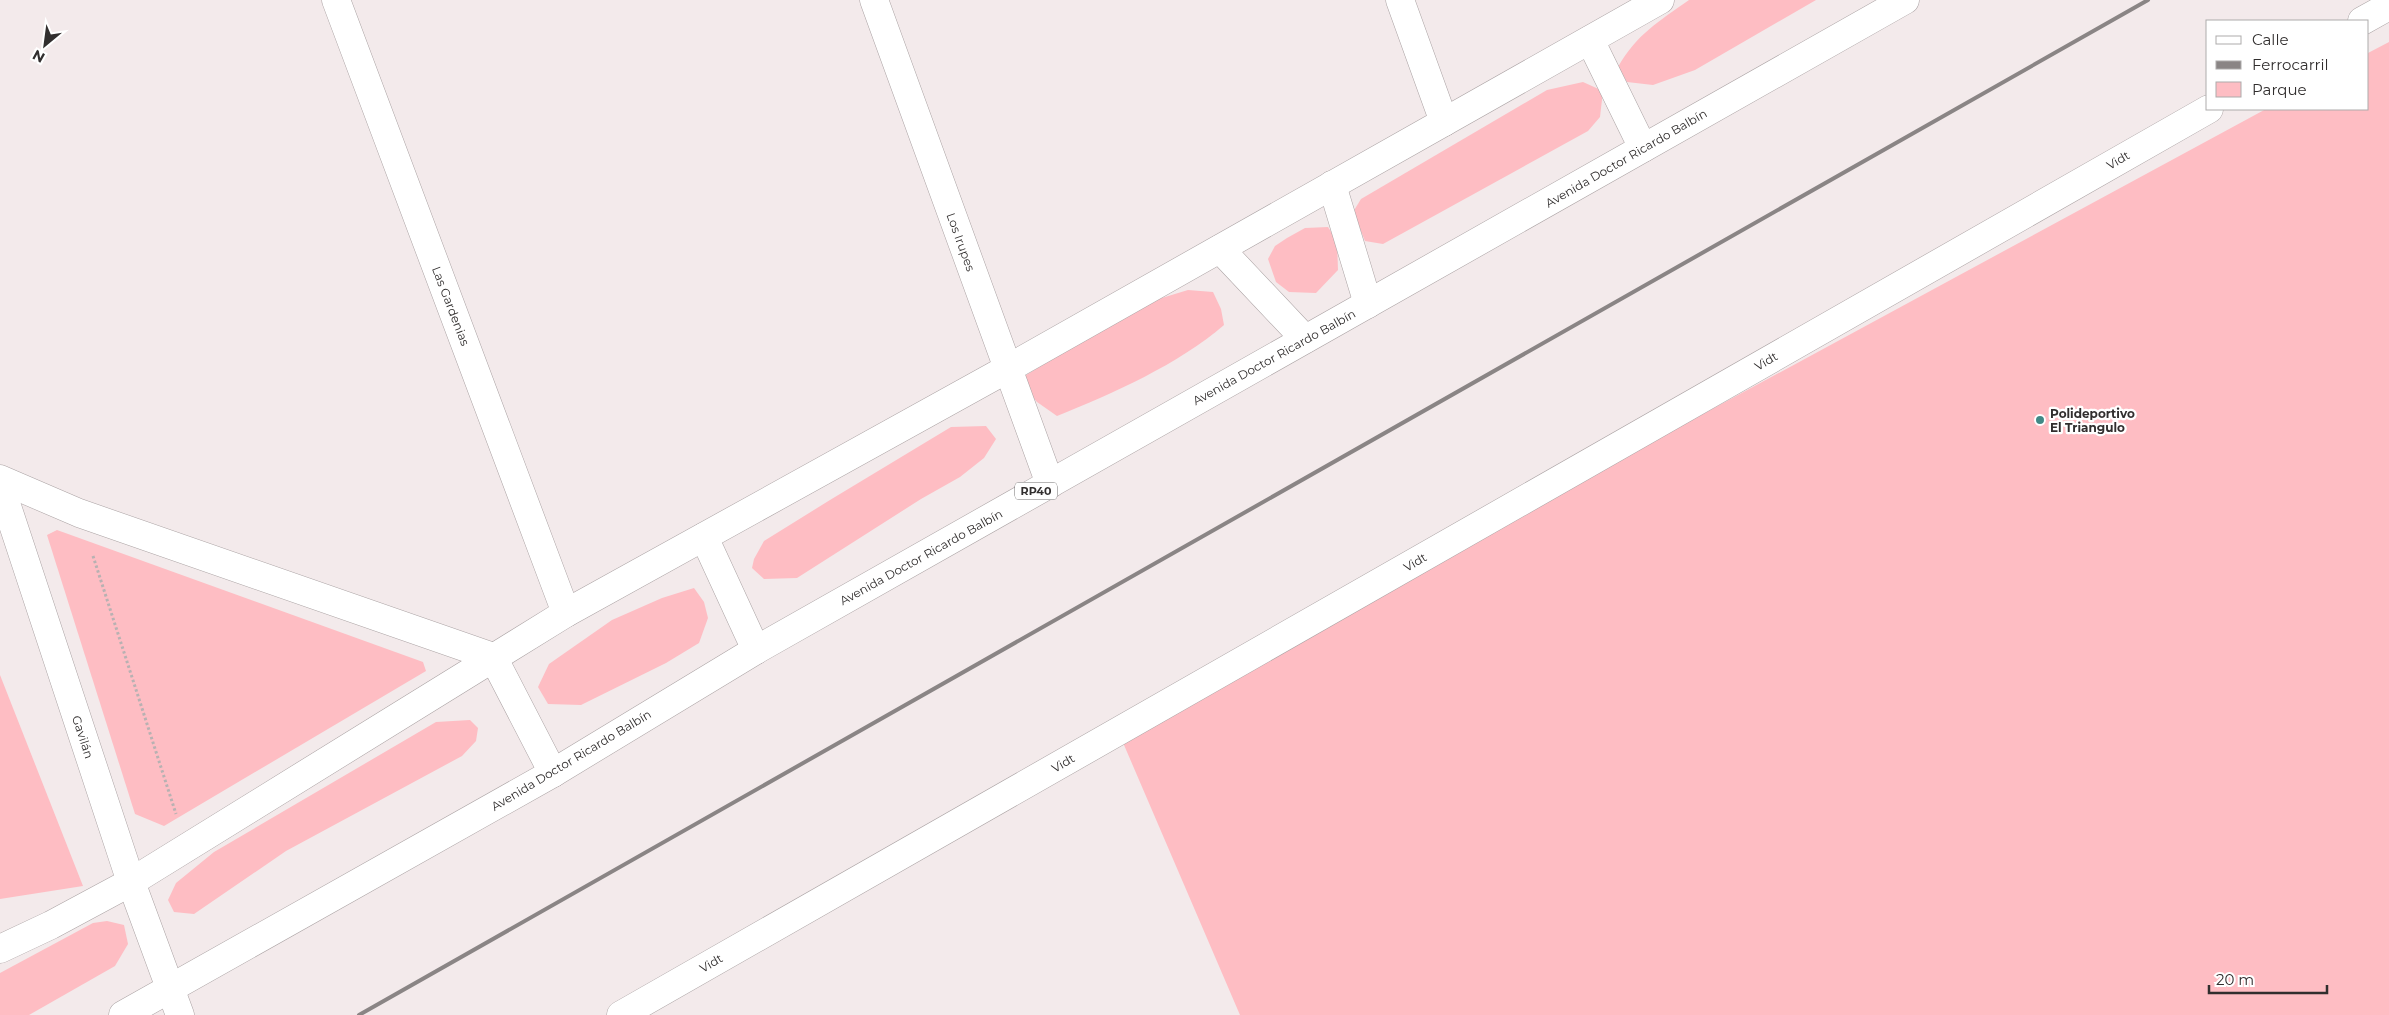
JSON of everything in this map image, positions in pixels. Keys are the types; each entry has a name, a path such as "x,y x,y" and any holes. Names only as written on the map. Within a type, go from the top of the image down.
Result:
{"street":[{"name":"Las Gardenias","path":"336,0 566,613"},
{"name":"Los Irupes","path":"874,0 1050,484"},
{"path":"1400,0 1444,122"},
{"path":"0,949 52,925 131,882 566,613 1007,369 1660,0"},
{"name":"Avenida Doctor Ricardo Balbín","path":"123,1015 553,773 756,650 1905,0"},
{"path":"2364,20 2389,6"},
{"path":"1590,40 1643,148"},
{"name":"Vidt","path":"621,1015 2206,110"},
{"path":"1332,185 1368,304"},
{"path":"1220,249 1305,339"},
{"path":"0,479 79,513 493,657 553,773"},
{"name":"Gavilán","path":"0,485 131,882 180,1015"},
{"path":"704,536 756,650"}],"path":[{"path":"79,513 188,848"}],"green space":[{"path":"1689,0 1816,0 1695,70 1653,85 1627,82 1618,67 1625,56 1649,29"},
{"name":"Polideportivo El Triangulo","path":"2389,42 2389,1015 1240,1015 1118,731 2264,110 2369,110 2369,52"},
{"path":"1583,82 1603,91 1600,117 1588,131 1383,244 1365,241 1353,212 1361,199 1547,90"},
{"path":"1328,227 1337,241 1338,270 1316,293 1289,292 1276,282 1268,259 1275,246 1305,228"},
{"path":"1188,290 1213,292 1221,309 1224,325 1187,353 1144,377 1057,416 1037,402 1018,380 1142,304"},
{"path":"986,426 996,439 984,458 960,477 921,499 797,578 764,579 752,568 754,559 764,541 830,500 951,427"},
{"path":"57,530 423,662 426,671 164,826 135,814 47,535"},
{"path":"694,588 704,602 708,618 699,643 666,663 581,705 548,704 538,687 549,664 612,620 662,598"},
{"path":"0,675 83,886 0,899"},
{"path":"470,720 478,728 476,741 462,756 286,851 194,914 174,912 168,900 176,883 214,852 436,722"},
{"path":"107,921 124,925 128,944 115,966 29,1015 0,1015 0,973 93,923"}],"railway":[{"path":"359,1015 2148,0"}],"place":[{"name":"Polideportivo El Triangulo","path":"2040,420"}]}
